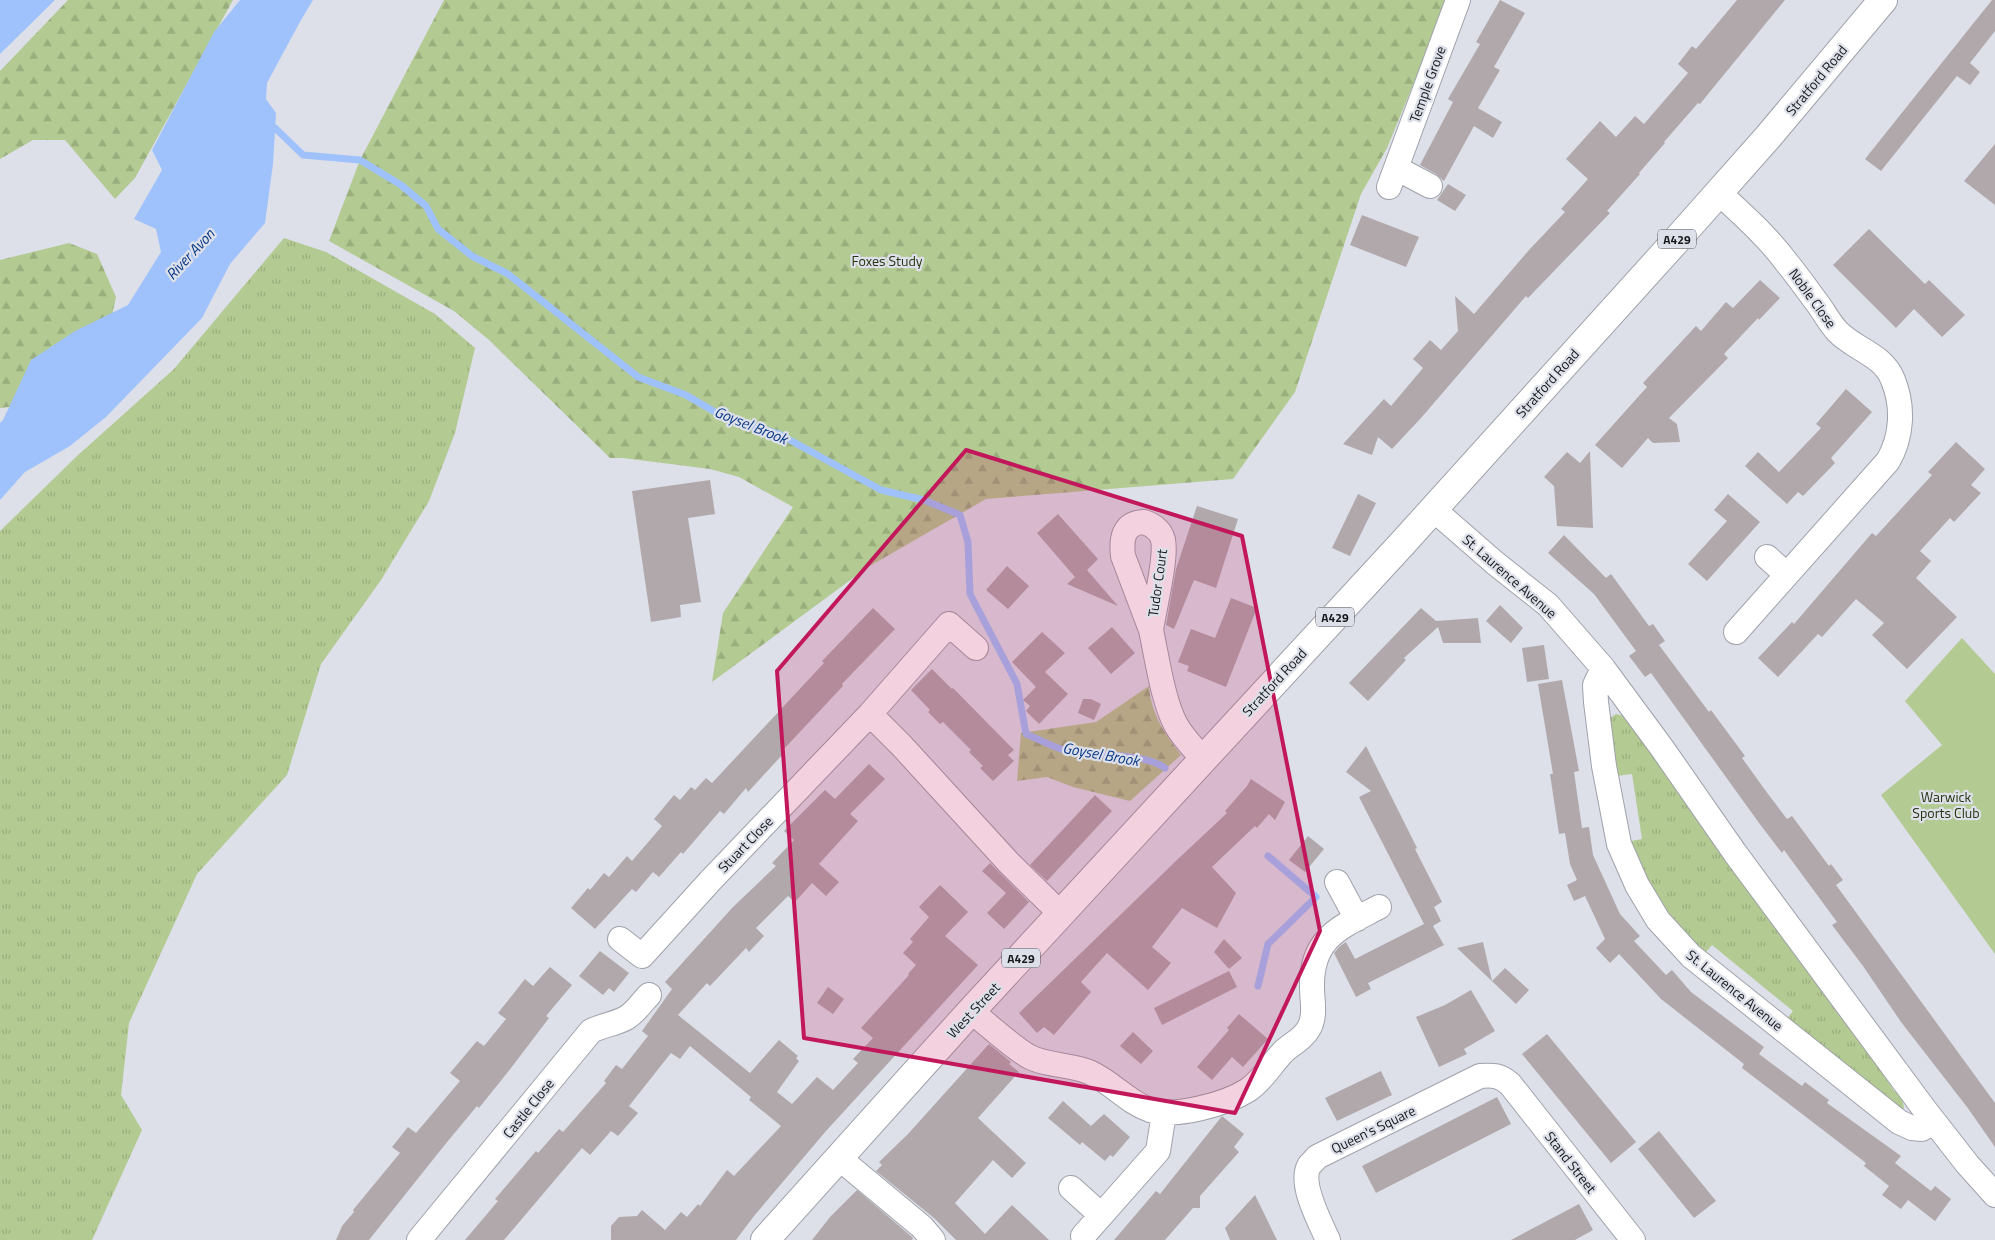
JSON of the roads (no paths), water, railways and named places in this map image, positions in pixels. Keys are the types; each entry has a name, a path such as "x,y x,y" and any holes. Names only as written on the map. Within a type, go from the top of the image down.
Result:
{"main road":[{"name":"Stratford Road","path":"1203,759 1433,509 1768,137 1876,2"},
{"name":"West Street","path":"765,1240 971,1011 1203,759"}],"street":[{"name":"Temple Grove","path":"1430,186 1392,177 1458,0"},
{"name":"Noble Close","path":"1718,192 1760,230 1788,264 1839,333 1883,364 1893,379 1899,398 1900,432 1896,448 1888,461 1736,632"},
{"name":"St. Laurence Avenue","path":"1433,509 1495,563 1548,605 1602,668 1662,748 1735,853 1933,1120 1968,1166 1995,1195"},
{"path":"1767,557 1786,574"},
{"name":"Stuart Close","path":"620,939 642,956 870,714 949,624 976,648"},
{"name":"Tudor Court","path":"1151,630 1163,686 1175,723 1187,742 1203,759"},
{"name":"St. Laurence Avenue","path":"1602,668 1595,685 1596,702 1604,766 1619,844 1637,885 1658,920 1691,956 1899,1122 1912,1128 1922,1129 1933,1120"},
{"path":"870,714 1010,863 1061,914"},
{"path":"1337,882 1356,919"},
{"path":"971,1011 1028,1056 1044,1062 1069,1065 1092,1073 1127,1099 1142,1107 1164,1112 1187,1110 1232,1099 1249,1089 1284,1052 1304,1035 1312,1020 1312,969 1318,953 1328,937 1339,928 1379,907"},
{"name":"Castle Close","path":"419,1240 591,1031 629,1017 649,995"},
{"name":"Queen's Square","path":"1328,1240 1311,1201 1306,1176 1309,1165 1317,1157 1480,1076 1494,1074 1503,1077 1510,1084"},
{"name":"Stand Street","path":"1510,1084 1633,1240"},
{"path":"1083,1236 1158,1151 1164,1112"},
{"path":"839,1158 922,1227 933,1240"},
{"path":"1071,1188 1102,1216"}],"water":[{"path":"0,0 55,0 0,54"},
{"name":"River Avon","path":"240,0 313,0 267,83 266,99 276,113 273,164 265,223 230,264 202,318 106,417 70,446 25,472 0,500 0,423 31,360 75,331 128,305 161,252 156,229 134,219 162,170 152,150 214,32"}],"waterway":[{"name":"Goysel Brook","path":"275,128 303,155 360,160 401,185 426,206 438,229 472,256 508,274 638,377 686,395 722,416 779,434 881,490 924,500 960,515 968,542 970,594 1017,684 1026,734 1068,752 1134,757 1156,763 1165,768"},
{"path":"1258,986 1268,944 1316,897 1268,856"}],"park label":[{"name":"Foxes Study","path":"887,260"},
{"name":"Warwick Sports Club","path":"1946,804"}]}
